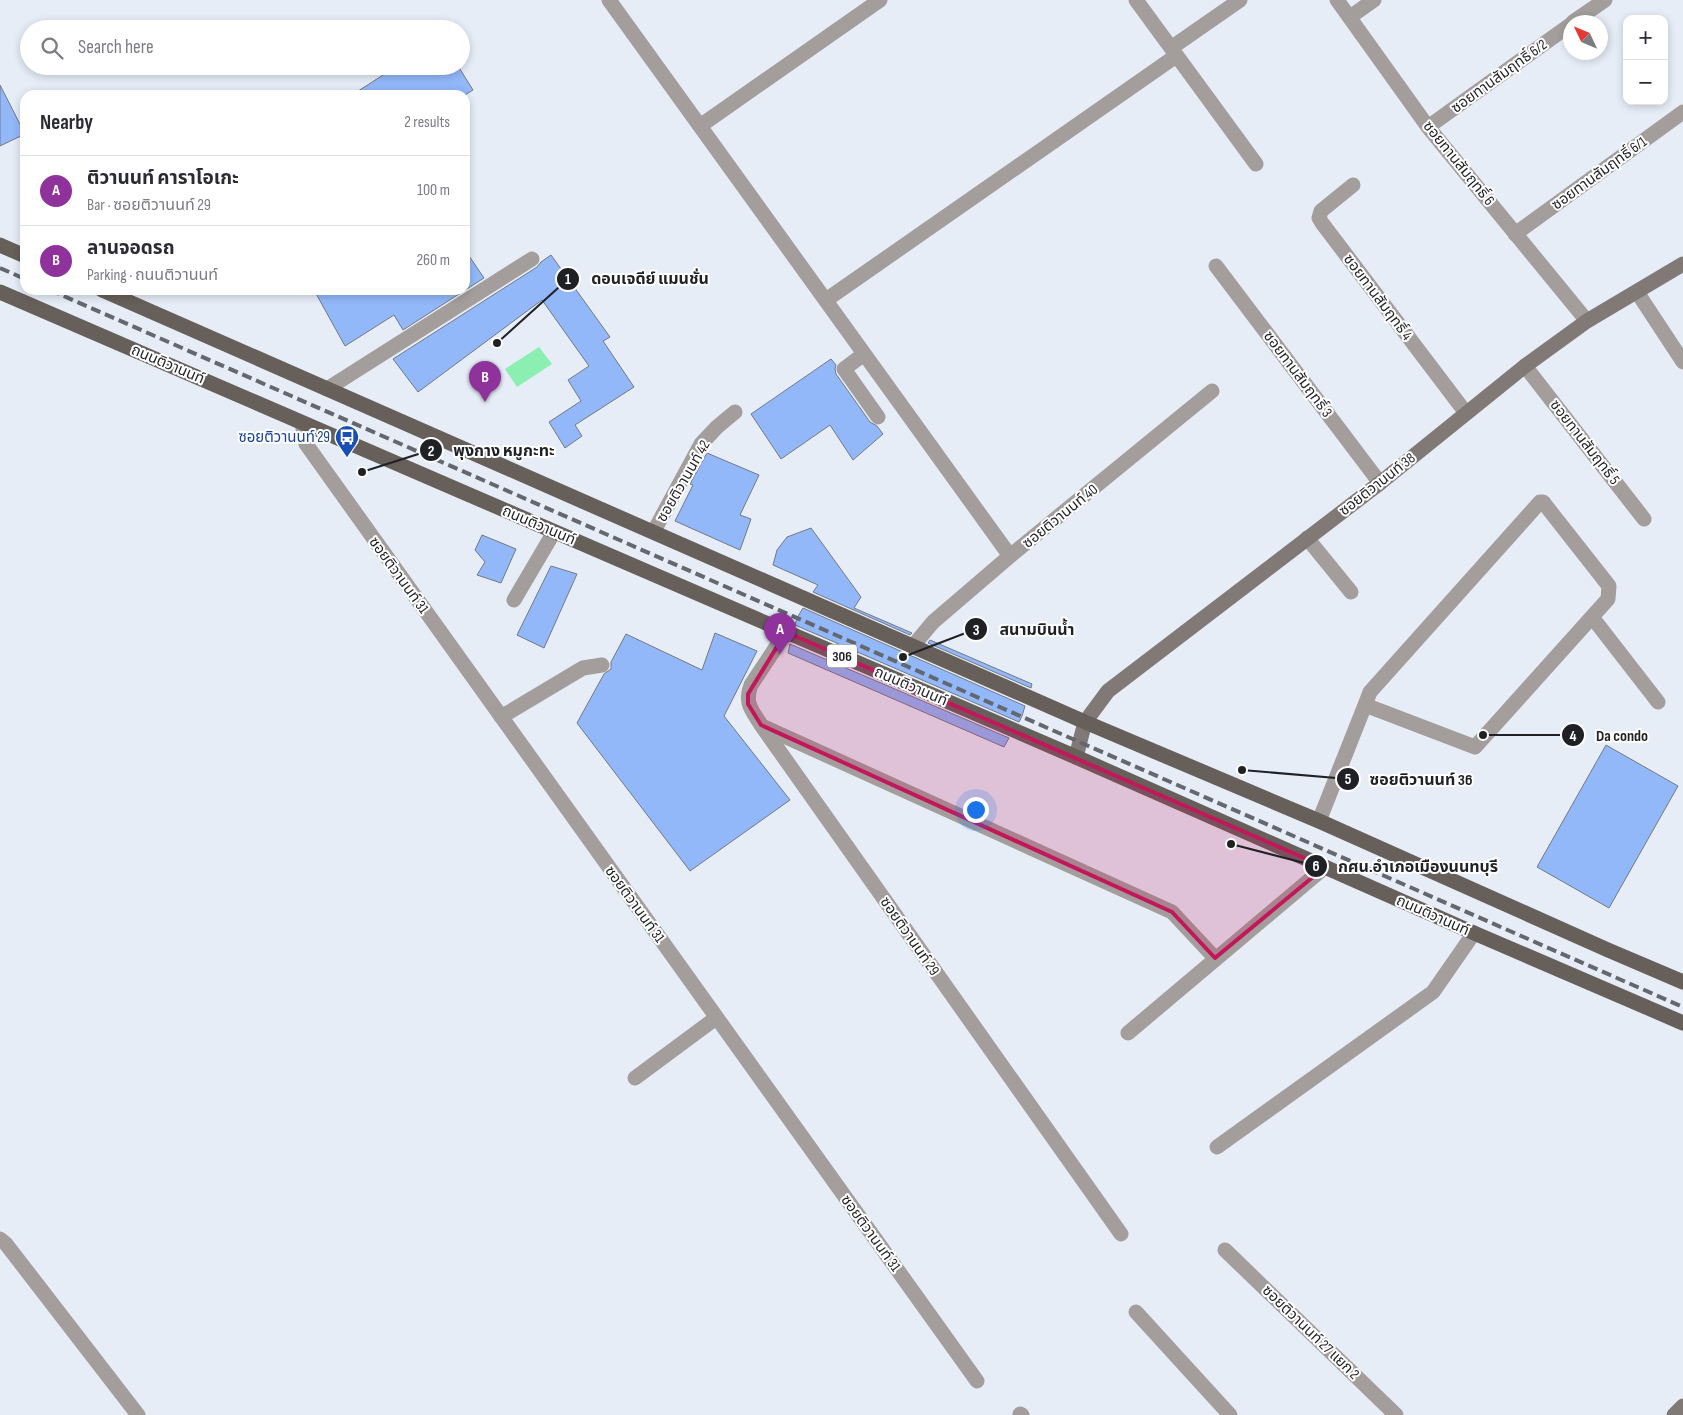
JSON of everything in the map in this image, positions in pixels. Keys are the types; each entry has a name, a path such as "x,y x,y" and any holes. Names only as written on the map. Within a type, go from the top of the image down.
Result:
{"main road":[{"path":"0,245 20,254"},
{"name":"ถนนติวานนท์","path":"0,292 1076,757 1683,1024"},
{"name":"306","path":"113,295 1086,722 1319,821 1683,982"}],"street":[{"path":"609,0 1010,556"},
{"path":"700,126 880,0"},
{"path":"1136,0 1256,164"},
{"path":"826,300 1174,52 1240,0"},
{"name":"ซอยทานสัมฤทธิ์ 6","path":"1337,0 1428,127 1587,321"},
{"path":"1350,17 1374,0"},
{"name":"ซอยทานสัมฤทธิ์ 6/2","path":"1584,15 1605,0"},
{"name":"ซอยทานสัมฤทธิ์ 6/2","path":"1428,127 1563,30"},
{"name":"ซอยทานสัมฤทธิ์ 6/1","path":"1515,234 1683,112"},
{"name":"ซอยทานสัมฤทธิ์ 4","path":"1353,185 1321,211 1319,218 1466,413"},
{"path":"327,389 532,259"},
{"name":"ซอยติวานนท์ 38","path":"1076,757 1086,722 1108,691 1380,483 1525,366 1587,321 1683,264"},
{"name":"ซอยทานสัมฤทธิ์ 3","path":"1216,266 1380,483"},
{"path":"1637,292 1683,362"},
{"path":"864,354 844,370 878,417"},
{"name":"ซอยทานสัมฤทธิ์ 5","path":"1525,366 1644,519"},
{"name":"ซอยติวานนท์ 40","path":"913,646 934,622 1010,556 1212,391"},
{"name":"ซอยติวานนท์ 42","path":"654,531 701,444 716,427 736,412"},
{"name":"ซอยติวานนท์ 31","path":"302,423 306,444 977,1381"},
{"path":"1319,821 1370,692 1540,502 1543,502 1609,586 1608,599 1475,747 1365,705"},
{"path":"514,600 554,532"},
{"path":"1307,538 1350,592"},
{"path":"1592,617 1658,702"},
{"name":"ซอยติวานนท์ 29","path":"786,632 751,685 748,694 748,704 760,725 1121,1234"},
{"path":"501,716 583,668 602,665"},
{"path":"760,725 1172,912 1215,958"},
{"path":"1128,1032 1325,867"},
{"path":"1217,1146 1433,992 1474,933"},
{"path":"635,1078 716,1018"},
{"path":"0,1239 6,1244 138,1415"},
{"name":"ซอยติวานนท์ 27 แยก 2","path":"1225,1250 1396,1415"},
{"path":"1136,1312 1230,1415"},
{"path":"1674,1415 1683,1407"}],"highlighted area":[{"path":"786,632 1325,867 1215,958 1172,912 761,725 748,704 748,694"}],"green space":[{"path":"539,347 552,364 517,387 505,369"}],"building":[{"path":"383,75 464,75 473,90 470,92 470,90 360,90"},
{"path":"0,85 20,124 20,136 0,146"},
{"path":"551,255 610,337 603,341 634,387 575,425 582,436 565,448 549,422 581,401 568,380 589,366 542,300 418,392 393,359 537,267"},
{"path":"470,257 484,278 470,287"},
{"path":"317,295 458,295 403,330 394,315 345,346"},
{"path":"831,359 836,365 836,374 870,422 877,426 883,434 853,460 830,425 781,459 751,414"},
{"path":"707,453 759,475 740,515 751,519 740,550 675,521 693,485 690,484"},
{"path":"811,528 861,597 854,608 912,633 910,635 813,592 818,585 773,565 777,550 787,537"},
{"path":"482,535 516,549 501,583 477,575 485,562 475,550"},
{"path":"551,566 577,574 544,648 517,635"},
{"path":"803,608 1025,706 1019,722 795,625"},
{"path":"715,633 757,651 724,716 790,800 690,871 577,723 604,674 611,669 611,662 626,634 702,670"},
{"path":"930,640 1032,684 1031,688 928,643"},
{"path":"790,644 1009,738 1004,747 788,653"},
{"path":"1606,745 1678,786 1609,908 1537,867"}],"railway":[{"path":"0,268 20,277"},
{"path":"61,295 1683,1007"}],"place":[{"name":"ดอนเจดีย์ แมนชั่น","path":"497,343"},
{"name":"ลานจอดรถ","path":"485,402"},
{"name":"ซอยติวานนท์ 29","path":"347,458"},
{"name":"พุงกาง หมูกะทะ","path":"362,472"},
{"name":"ติวานนท์ คาราโอเกะ","path":"780,654"},
{"name":"สนามบินน้ำ","path":"903,657"},
{"name":"Da condo","path":"1483,735"},
{"name":"ซอยติวานนท์ 36","path":"1242,770"},
{"name":"กศน.อำเภอเมืองนนทบุรี","path":"1231,844"}]}
